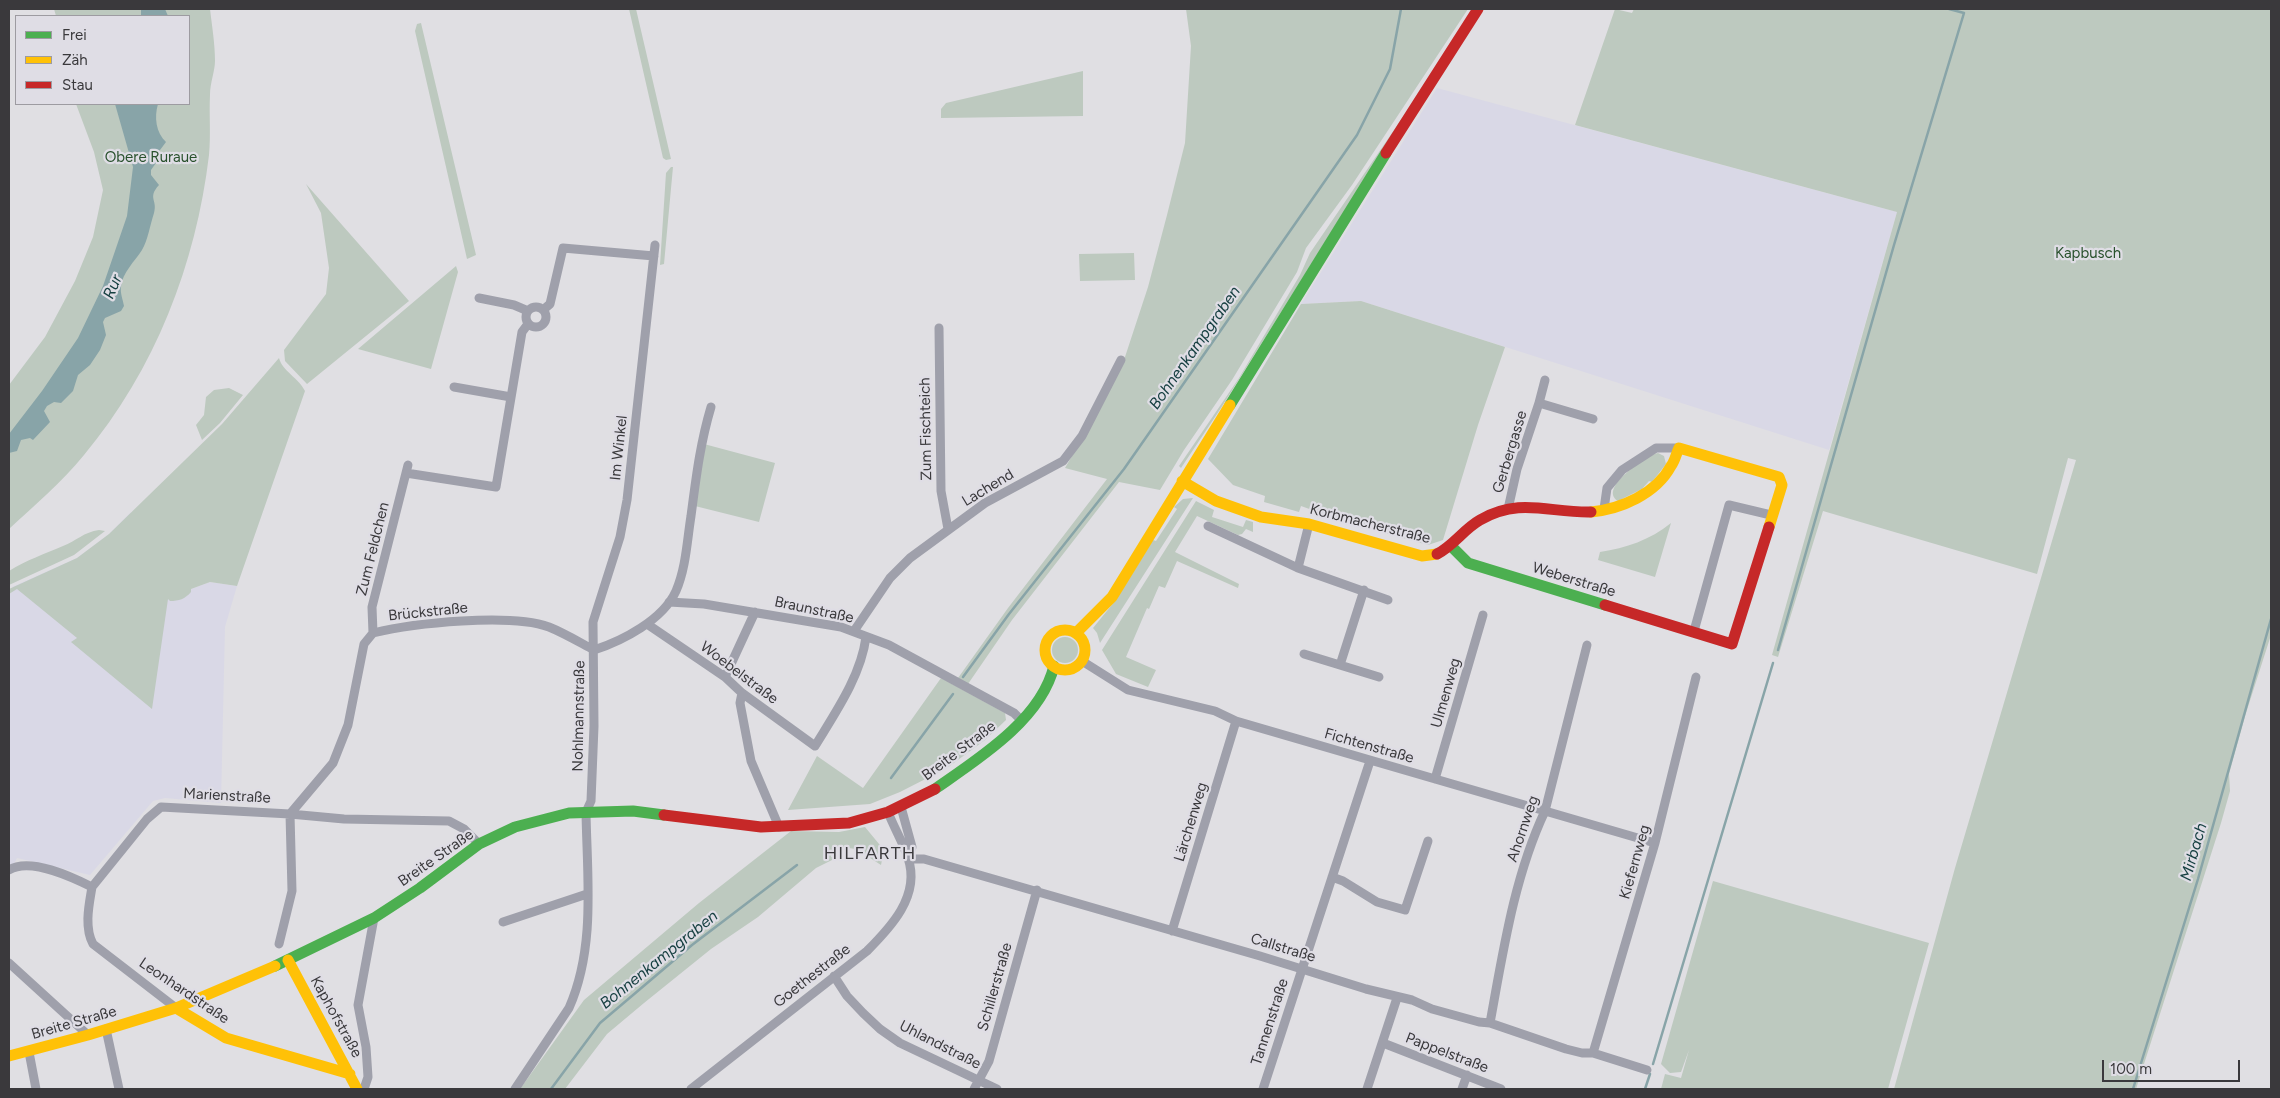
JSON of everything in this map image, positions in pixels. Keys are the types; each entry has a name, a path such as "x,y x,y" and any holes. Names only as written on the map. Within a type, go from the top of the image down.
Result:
{"main road":[{"path":"1076,633 1112,597 1182,481 1478,9"},
{"path":"1679,448 1779,477 1782,485 1771,515"},
{"name":"Korbmacherstraße","path":"1182,481 1216,501 1261,517 1309,524 1422,556 1433,557 1451,546 1465,530 1482,518 1508,509 1527,506 1588,512 1604,510 1638,499 1671,468 1679,448"},
{"name":"Weberstraße","path":"1451,546 1468,563 1732,644 1771,515"},
{"path":"1061,630 1076,633 1084,644 1085,654 1082,661 1070,669 1062,670 1054,666 1046,654 1049,639 1061,630"},
{"name":"Breite Straße","path":"9,1056 29,1052 176,1008 288,960 374,918 420,888 479,844 515,827 569,813 586,812 633,812 754,826 779,827 849,823 888,812 934,790 985,754 1039,701 1051,678 1054,666"},
{"name":"Kaphofstraße","path":"288,960 357,1089"},
{"name":"Leonhardstraße","path":"176,1008 226,1038 350,1074"}],"street":[{"name":"Im Winkel","path":"594,650 593,622 620,538 627,500 655,245"},
{"path":"543,310 550,304 563,248 654,256"},
{"path":"479,298 514,305 528,311 537,307 543,310 546,317 544,323 538,327 528,324"},
{"name":"Zum Feldchen","path":"373,633 372,607 407,469 496,487 522,332 528,324 526,317 528,311"},
{"name":"Zum Fischteich","path":"939,328 940,475 948,529"},
{"name":"Lachend","path":"854,631 890,578 910,558 985,503 1063,461 1082,436 1121,360"},
{"name":"Gerbergasse","path":"1508,509 1517,469 1546,380"},
{"path":"454,387 511,397"},
{"name":"Gerbergasse","path":"1539,403 1593,419"},
{"name":"Nohlmannstraße","path":"515,1089 569,1008 575,995 584,956 588,920 586,812 591,792 594,726 594,650 615,643 647,624 676,593 681,575 700,444 711,407"},
{"path":"1604,510 1607,488 1622,470 1656,448 1679,448"},
{"path":"1694,631 1729,505 1771,515"},
{"path":"1298,568 1309,524"},
{"path":"1208,526 1298,568 1388,600"},
{"path":"1340,665 1364,590"},
{"name":"Braunstraße","path":"668,602 704,604 841,627 854,631 889,644 1014,714 1021,720"},
{"path":"725,678 755,612"},
{"name":"Ulmenweg","path":"1435,778 1483,616"},
{"name":"Brückstraße","path":"290,814 334,763 348,725 364,644 373,633 443,624 513,620 548,627 594,650"},
{"name":"Woebelstraße","path":"647,624 725,678 742,693 815,746 851,681 866,637"},
{"name":"Ahornweg","path":"1490,1023 1505,938 1537,829 1545,811 1587,645"},
{"path":"1304,654 1380,677"},
{"name":"Fichtenstraße","path":"1082,661 1128,690 1215,711 1236,721 1655,843"},
{"name":"Kiefernweg","path":"1593,1053 1655,843 1696,678"},
{"path":"742,693 743,721 751,761 779,827"},
{"name":"Lärchenweg","path":"1172,930 1236,721"},
{"name":"Tannenstraße","path":"1263,1089 1370,761"},
{"name":"Marienstraße","path":"92,887 147,819 161,807 344,819 449,822 464,830 479,844"},
{"name":"Goethestraße","path":"901,807 912,847 908,859"},
{"name":"Goethestraße","path":"691,1089 867,952 887,932 898,917 910,885 908,859 888,812"},
{"path":"279,944 292,891 290,814"},
{"path":"1332,877 1377,902 1405,910 1428,841"},
{"name":"Callstraße","path":"908,859 924,859 1038,890 1397,998 1412,1000 1432,1009 1479,1022 1490,1023 1566,1049 1582,1053 1593,1053 1646,1070"},
{"path":"9,870 24,864 73,878 92,887"},
{"name":"Leonhardstraße","path":"92,887 88,910 90,938 93,944 176,1008"},
{"name":"Schillerstraße","path":"974,1089 989,1061 1038,890"},
{"path":"503,922 587,894"},
{"path":"364,1089 368,1077 366,1047 358,1005 374,918"},
{"path":"9,963 88,1035"},
{"name":"Uhlandstraße","path":"834,976 847,996 880,1029 900,1043 998,1089"},
{"path":"1367,1089 1397,998"},
{"path":"106,1029 119,1089"},
{"name":"Pappelstraße","path":"1383,1043 1501,1089"},
{"path":"29,1052 36,1089"},
{"path":"1462,1089 1467,1075"}],"shaded area":[{"path":"1437,88 1897,212 1829,450 1361,301 1301,304"},
{"path":"131,512 168,597 210,582 237,586 225,627 221,803 165,798 153,801 90,875 17,858 13,866 9,863 9,594 16,589 12,587 77,558 109,534"}],"green space":[{"name":"Obere Ruraue","path":"54,9 210,9 215,61 210,91 209,155 203,196 194,236 182,275 168,314 132,388 84,455 57,484 9,529 9,385 45,337 75,281 93,237 103,190 94,152 76,105 190,105 190,15 56,15"},
{"path":"629,9 636,9 671,159 666,160 663,158"},
{"path":"1186,9 1468,9 1352,185 1306,248 1297,272 1232,380 1184,450 1160,490 1119,482 1012,620 968,684 958,678 1008,608 1107,479 1065,468 1104,401 1124,360 1148,287 1167,215 1185,143 1191,46"},
{"name":"Kapbusch","path":"1615,9 1632,13 1634,9 2271,9 2271,635 2229,774 2230,791 2221,823 2136,1089 1894,1089 1955,868 2076,460 2068,458 2037,574 1823,511 1778,657 1772,655 1897,212 1575,125"},
{"path":"421,23 476,255 467,259 415,31 417,24"},
{"path":"1083,71 1083,116 941,118 941,109 946,103"},
{"path":"1407,111 1221,408 1181,468 1179,466 1239,378 1300,275 1310,253"},
{"path":"673,167 664,264 660,265 666,173"},
{"path":"306,184 409,301 307,384 285,361 284,350 326,294 329,268 321,213"},
{"path":"1134,253 1135,280 1080,281 1079,254"},
{"path":"456,266 458,272 431,369 358,349"},
{"path":"1361,301 1505,347 1478,425 1443,540 1428,545 1346,522 1301,506 1299,512 1264,502 1265,496 1233,485 1208,459 1301,304"},
{"path":"279,358 283,367 299,382 305,391 237,586 210,582 191,589 191,592 182,599 170,601 168,599 152,709 71,642 77,638 17,589 9,594 9,589 77,558 109,534 222,424"},
{"path":"229,388 243,395 220,423 202,440 196,425 204,415 206,397 214,390"},
{"path":"704,444 775,463 759,522 695,506"},
{"path":"1658,453 1664,456 1666,464 1652,482 1649,481 1642,489 1618,501 1613,495 1614,488 1619,481 1635,466"},
{"path":"1193,498 1100,643 1097,633 1093,628 1115,601 1153,540 1156,541 1177,509 1174,507 1183,499"},
{"path":"1196,501 1214,510 1212,517 1243,527 1246,520 1253,522 1253,532 1246,529 1242,534 1238,535 1197,516 1175,552 1239,584 1238,588 1177,561 1165,588 1159,586 1149,609 1147,608 1126,657 1156,670 1148,687 1116,674 1102,650"},
{"path":"1671,523 1655,577 1598,560 1600,552 1637,542 1655,534"},
{"path":"99,530 105,531 74,555 9,585 9,571 29,560"},
{"path":"1065,637 1074,641 1078,650 1074,659 1065,663 1056,659 1052,650 1056,641"},
{"path":"941,678 1005,713 1006,720 985,740 947,768 900,792 870,804 788,810 817,756 863,788"},
{"path":"865,827 884,850 881,865 856,849 833,846 831,857 836,858 816,868 758,917 711,949 607,1034 565,1089 520,1089 584,1000 699,903 791,831 839,832"},
{"path":"1713,881 1929,943 1888,1089 1661,1089 1665,1074 1681,1078 1689,1050 1681,1072 1670,1073 1661,1064"}],"water":[{"path":"141,9 165,9 168,15 141,15"},
{"name":"Rur","path":"115,105 158,105 157,125 160,134 166,142 157,154 158,160 151,170 151,175 159,185 153,196 155,209 144,246 126,272 122,282 121,292 124,306 121,311 105,318 103,322 106,335 100,350 90,365 78,375 73,391 61,403 54,402 47,406 44,411 50,422 33,440 30,438 21,440 17,451 9,453 9,434 42,391 78,338 103,286 127,216 133,167"}],"waterway":[{"name":"Bohnenkampgraben","path":"963,677 1009,614 1124,469 1357,135 1390,69 1401,9"},
{"path":"1778,650 1894,245 1964,13 1949,9"},
{"name":"Mirbach","path":"2133,1089 2198,879 2271,619"},
{"path":"1653,1064 1773,663"},
{"name":"Bohnenkampgraben","path":"891,778 953,694"},
{"name":"Bohnenkampgraben","path":"551,1089 600,1023 692,945 797,865"},
{"path":"1645,1089 1650,1074"}],"traffic: fast":[{"path":"1230,405 1386,153"},
{"path":"1451,546 1468,563 1605,605"},
{"path":"935,789 988,751 1022,721 1036,704 1047,686 1054,666"},
{"path":"275,966 374,918 420,888 479,844 515,827 569,813 633,811 664,815"}],"traffic: slow":[{"path":"1076,633 1112,597 1230,405"},
{"path":"1591,512 1626,504 1647,492 1664,476 1674,462 1679,448 1779,477 1782,485 1769,527"},
{"path":"1182,481 1216,501 1261,517 1309,524 1422,556 1437,554"},
{"path":"1061,630 1069,630 1076,633 1082,639 1085,650 1082,661 1076,667 1069,670 1061,670 1054,667 1048,661 1045,654 1045,646 1048,639 1054,633 1061,630"},
{"path":"288,960 357,1089"},
{"path":"9,1056 88,1035 176,1008 275,966"},
{"path":"176,1008 226,1038 350,1074"}],"traffic: jam":[{"path":"1386,153 1478,9"},
{"path":"1437,554 1480,520 1508,509 1535,508 1591,512"},
{"path":"1605,605 1732,644 1769,527"},
{"path":"664,815 761,827 849,823 888,812 935,789"}],"district":[{"name":"HILFARTH","path":"870,854"}]}
